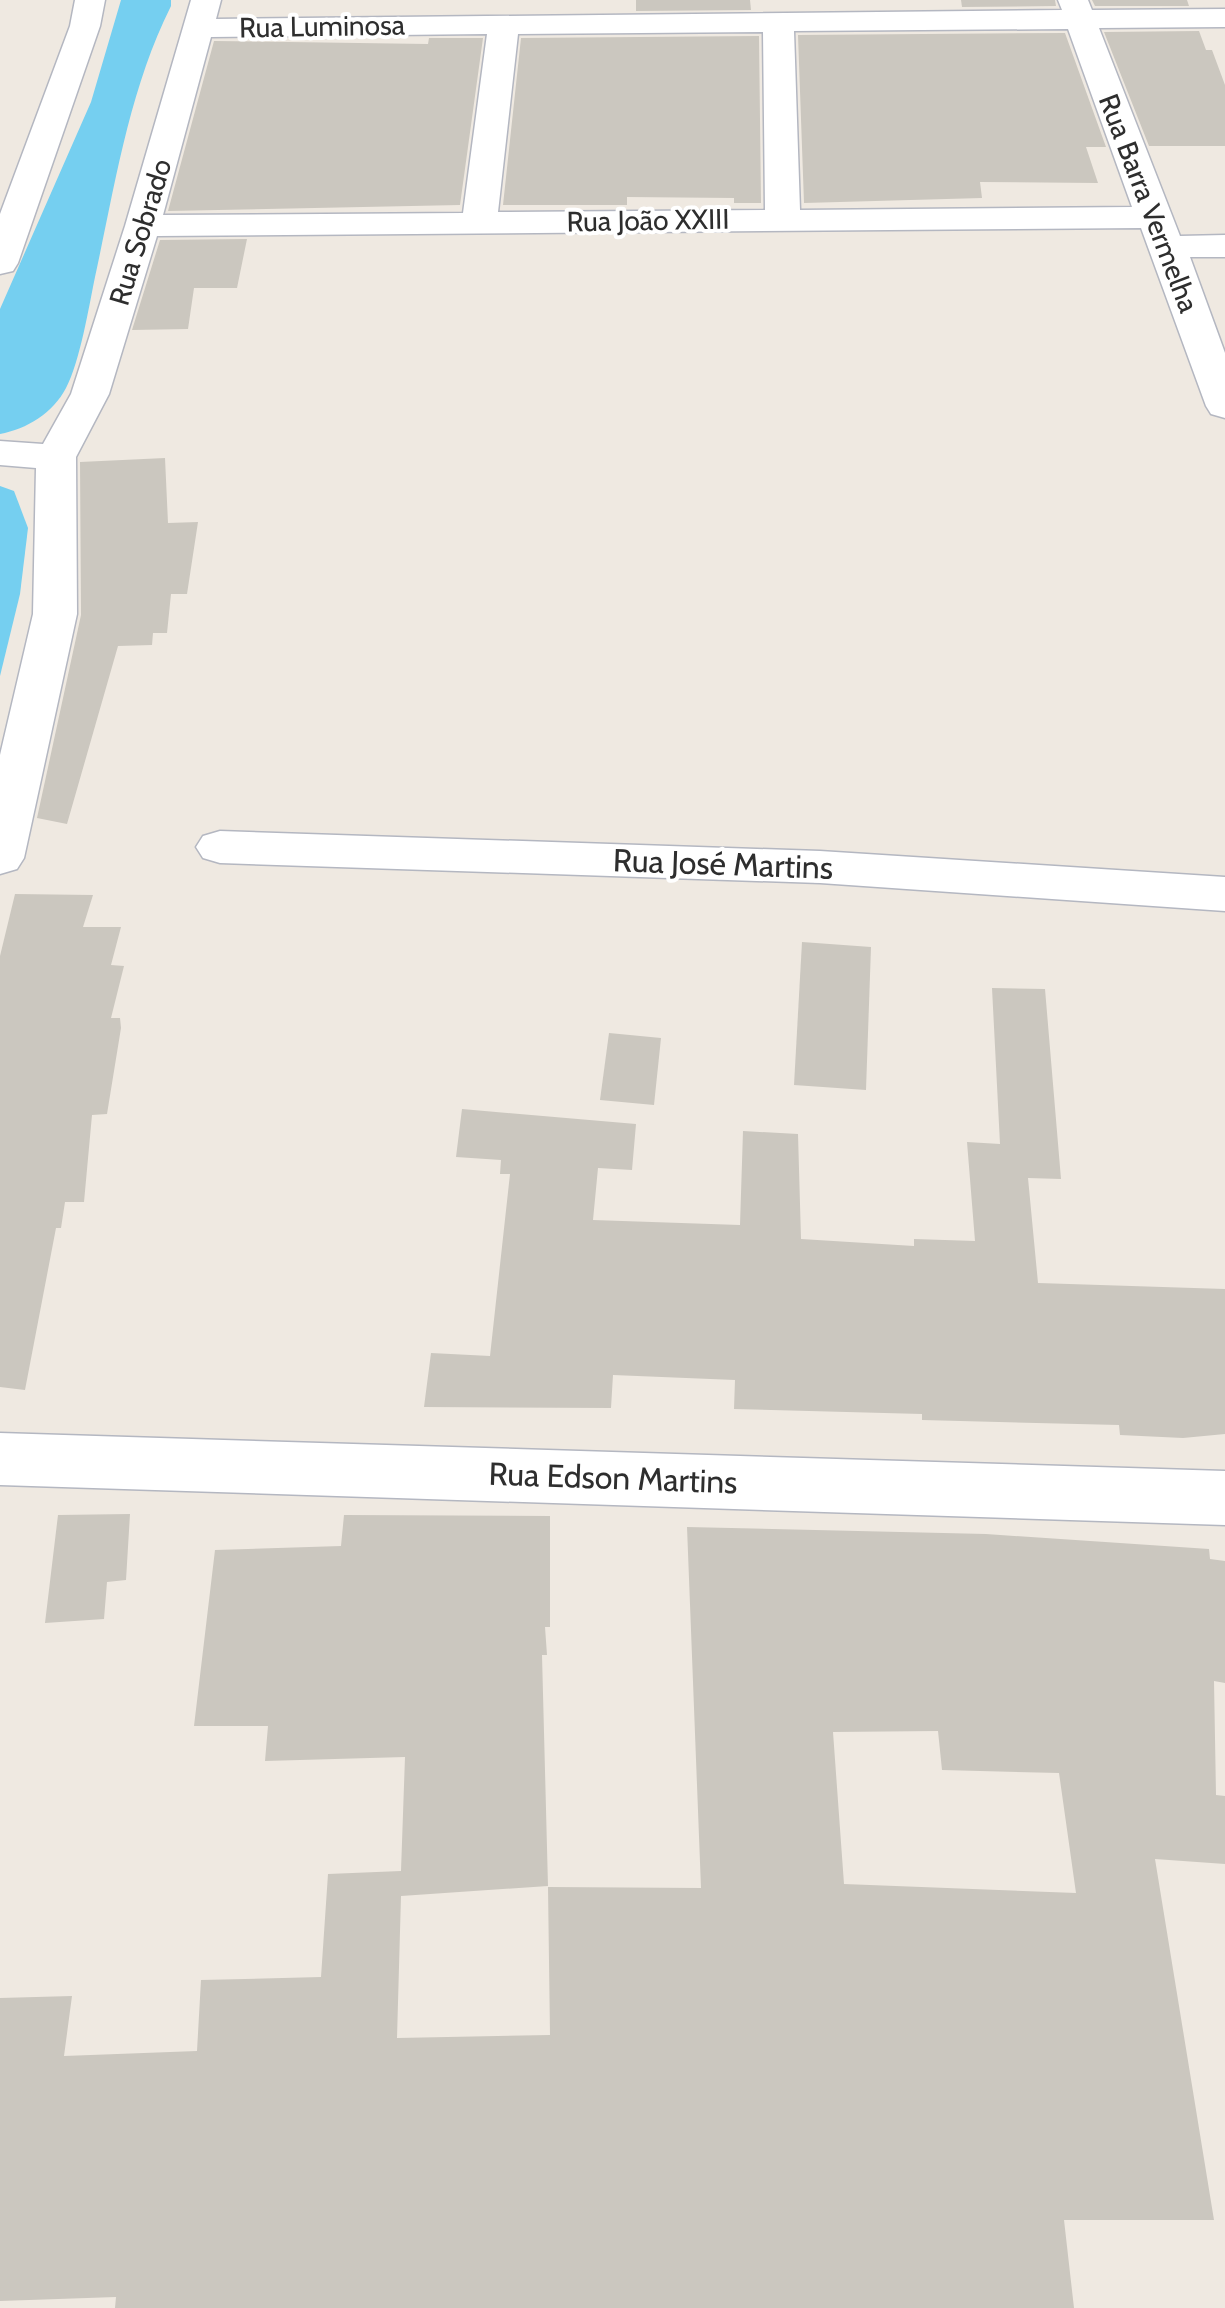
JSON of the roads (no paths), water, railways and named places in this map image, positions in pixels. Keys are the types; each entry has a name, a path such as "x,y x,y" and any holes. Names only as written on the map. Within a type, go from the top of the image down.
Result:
{"street":[{"path":"0,263 86,26 90,0"},
{"name":"Rua Luminosa","path":"202,14 504,24 778,21 1076,9 1225,18"},
{"name":"Rua Barra Vermelha","path":"1076,9 1225,406"},
{"name":"Rua Sobrado","path":"0,858 55,614 56,456 90,394 143,226 202,14"},
{"path":"778,21 782,218"},
{"path":"478,223 504,24"},
{"name":"Rua João XXIII","path":"143,226 782,218 1161,232 1225,246"},
{"path":"0,453 56,456"},
{"name":"Rua José Martins","path":"220,847 820,866 1225,894"},
{"name":"Rua Edson Martins","path":"0,1459 1225,1498"}],"water":[{"path":"121,0 171,0 171,6 134,104 80,349 66,388 54,405 29,424 0,434 0,309 91,102"},
{"path":"0,486 14,491 28,528 20,594 0,676"}]}
